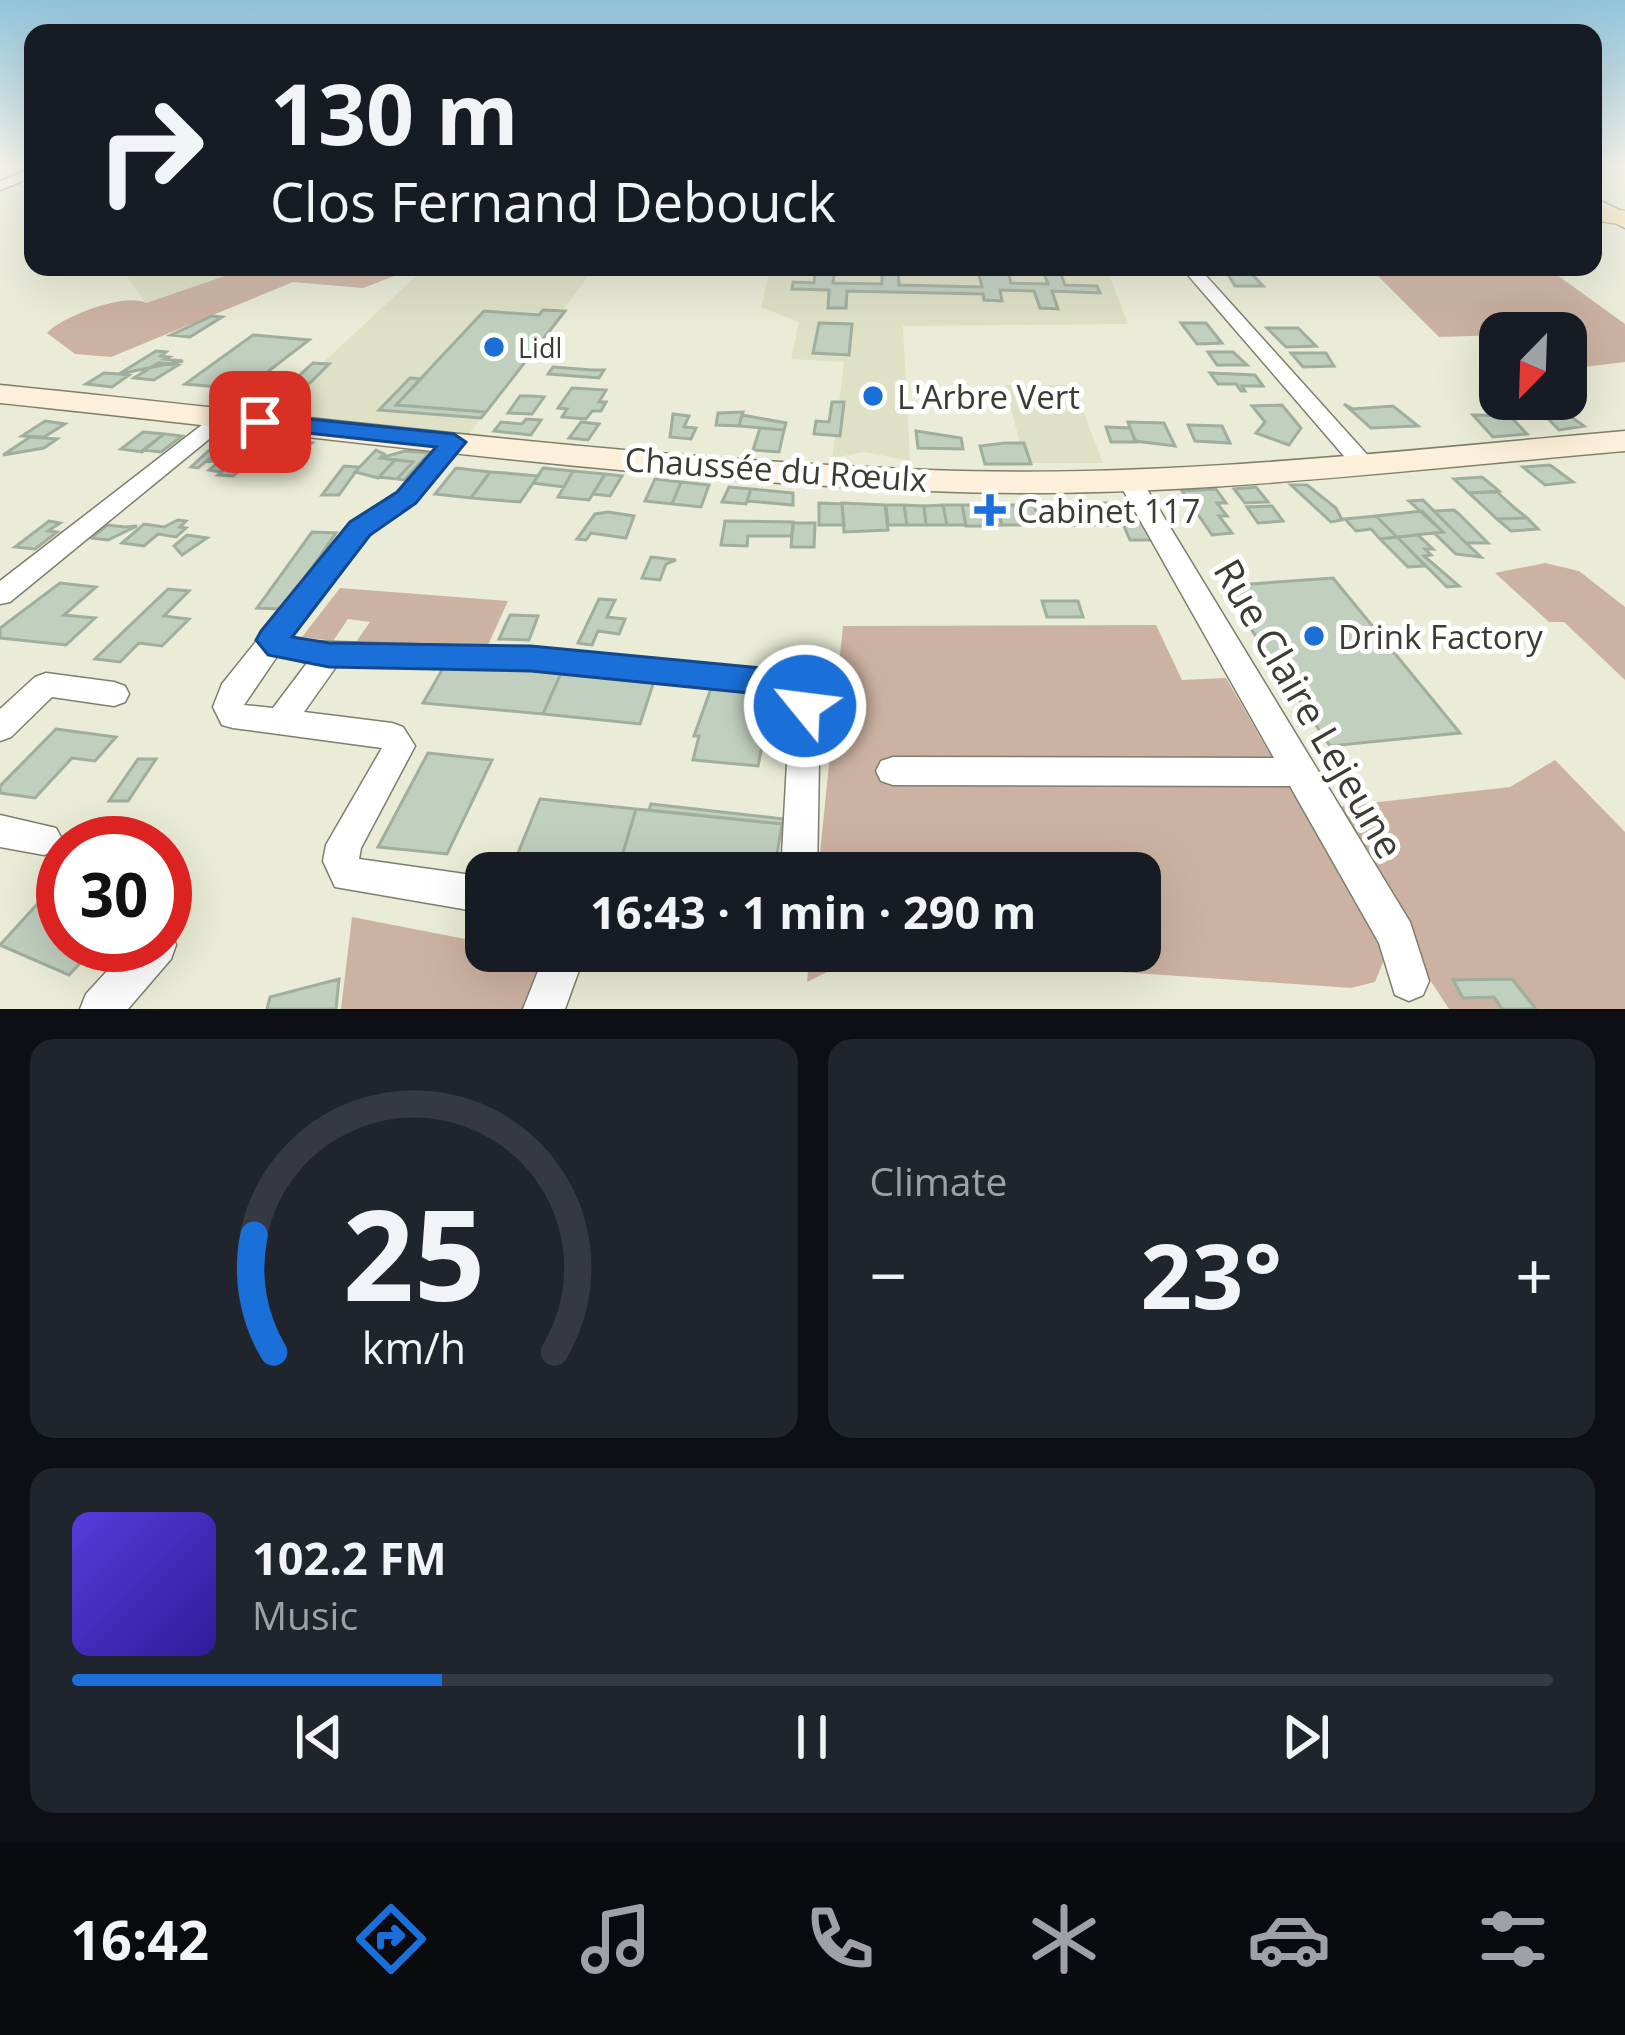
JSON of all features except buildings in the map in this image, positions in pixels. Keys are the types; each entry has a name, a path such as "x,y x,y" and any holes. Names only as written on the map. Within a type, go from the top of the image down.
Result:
{"main road":[{"name":"Chaussée du Rœulx","path":"0,394 857,478 1130,481 1625,441"}],"street":[{"path":"1197,276 1364,465"},
{"path":"0,595 223,418"},
{"path":"454,442 406,497 360,529 272,640 228,707 233,716 392,736 399,746 397,755 344,845 341,861 348,874 465,892"},
{"name":"Rue Claire Lejeune","path":"1130,481 1396,936 1409,981"},
{"path":"272,640 287,650 329,655 440,654 788,684 802,694 805,706 800,852"},
{"path":"281,721 329,655"},
{"path":"0,728 46,685 114,694"},
{"path":"892,770 1296,772"},
{"path":"0,832 36,838"},
{"path":"101,1009 133,972"},
{"path":"544,1009 558,972"}],"shaded area":[{"path":"127,276 224,276 145,303"},
{"path":"225,276 394,276 363,288 293,282 111,357 75,354 47,333 95,308 125,301 146,303"},
{"path":"416,276 589,276 462,443 260,421"},
{"name":"L'Arbre Vert","path":"769,276 1109,276 1128,324 903,326 910,461 865,452 832,458 844,362 791,359 799,322 761,307"},
{"path":"1378,276 1558,276 1625,324 1625,362 1587,367 1587,312 1479,312 1479,336 1439,337"},
{"path":"1005,385 1073,385 1103,463 1025,463"},
{"path":"1545,563 1579,571 1625,607 1625,680 1564,622 1549,622 1495,573"},
{"path":"340,588 508,601 488,645 356,642 370,622 348,619 333,641 302,637"},
{"path":"1156,625 1182,680 1226,678 1378,940 1383,962 1375,982 1351,988 1121,972 1161,972 1161,852 820,852 843,626"},
{"path":"1555,760 1625,832 1625,1009 1449,1009 1318,809 1510,787"},
{"path":"352,917 465,939 465,972 559,972 552,1009 341,1009"},
{"path":"808,972 827,972 807,982"}],"place":[{"name":"Lidl","path":"494,347"},
{"name":"L'Arbre Vert","path":"873,396"},
{"name":"Cabinet 117","path":"990,510"},
{"name":"Drink Factory","path":"1314,636"}],"route":[{"path":"260,422 454,442 406,497 360,529 272,640 280,647 329,655 531,659 772,682 788,684 802,694 805,706"}]}
